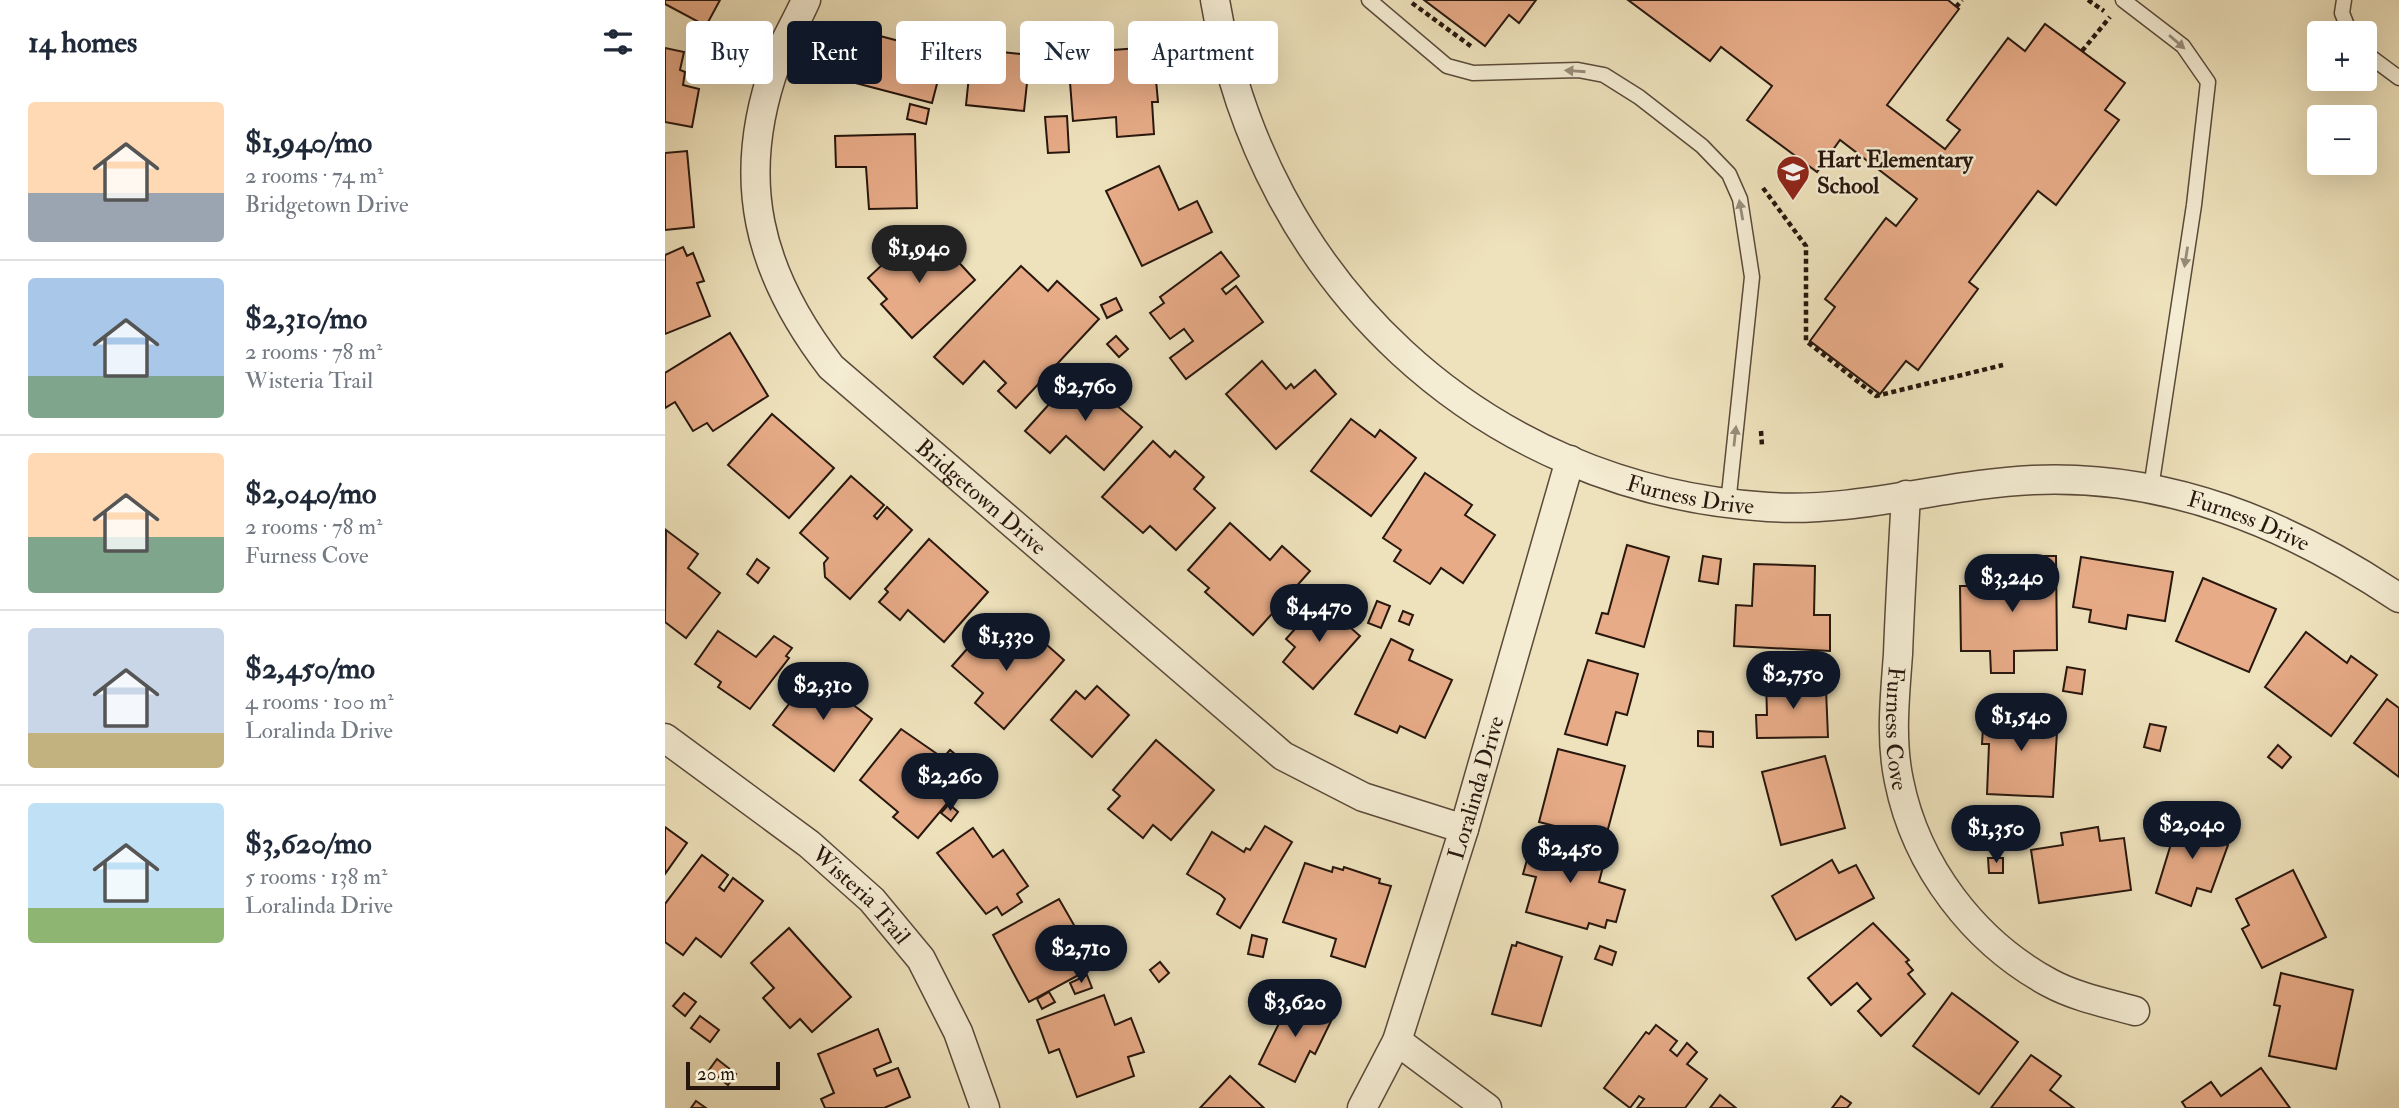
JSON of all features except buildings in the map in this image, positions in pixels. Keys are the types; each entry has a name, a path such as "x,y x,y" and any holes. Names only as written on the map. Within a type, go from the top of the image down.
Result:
{"street":[{"name":"Bridgetown Drive","path":"806,0 776,63 757,139 755,187 762,238 779,287 805,333 831,367 1283,756 1363,797 1464,829"},
{"name":"Furness Drive","path":"1215,0 1231,76 1256,149 1281,200 1311,248 1338,284 1383,336 1424,374 1475,411 1570,460 1636,485 1728,504 1774,508 1836,506 2033,480 2093,481 2151,488 2234,511 2292,534 2347,563 2399,598"},
{"name":"Loralinda Drive","path":"1362,1108 1397,1041 1464,829 1570,460"},
{"name":"Furness Cove","path":"1906,495 1893,732 1899,780 1920,841 1939,880 1985,937 2050,983 2078,995 2135,1011"},
{"name":"Wisteria Trail","path":"665,738 809,844 872,900 921,959 958,1032 985,1108"},
{"path":"1397,1041 1487,1108"}],"lane":[{"path":"1369,0 1447,66 1473,73 1578,70 1604,75 1639,97 1702,146 1728,174 1740,199 1752,277 1728,504"},
{"path":"2123,0 2183,46 2208,82 2193,205 2151,488"},
{"path":"2344,0 2342,13 2345,21"},
{"path":"2377,62 2399,78"}],"path":[{"path":"1408,0 1478,52"},
{"path":"1957,7 1962,0"},
{"path":"2088,0 2121,25"},
{"path":"2082,51 2110,16"},
{"path":"1758,191 1756,179 1806,246 1806,341 1877,396 2003,365"},
{"path":"1762,421 1762,446"}],"place":[{"name":"Hart Elementary School","path":"1793,202"}]}
